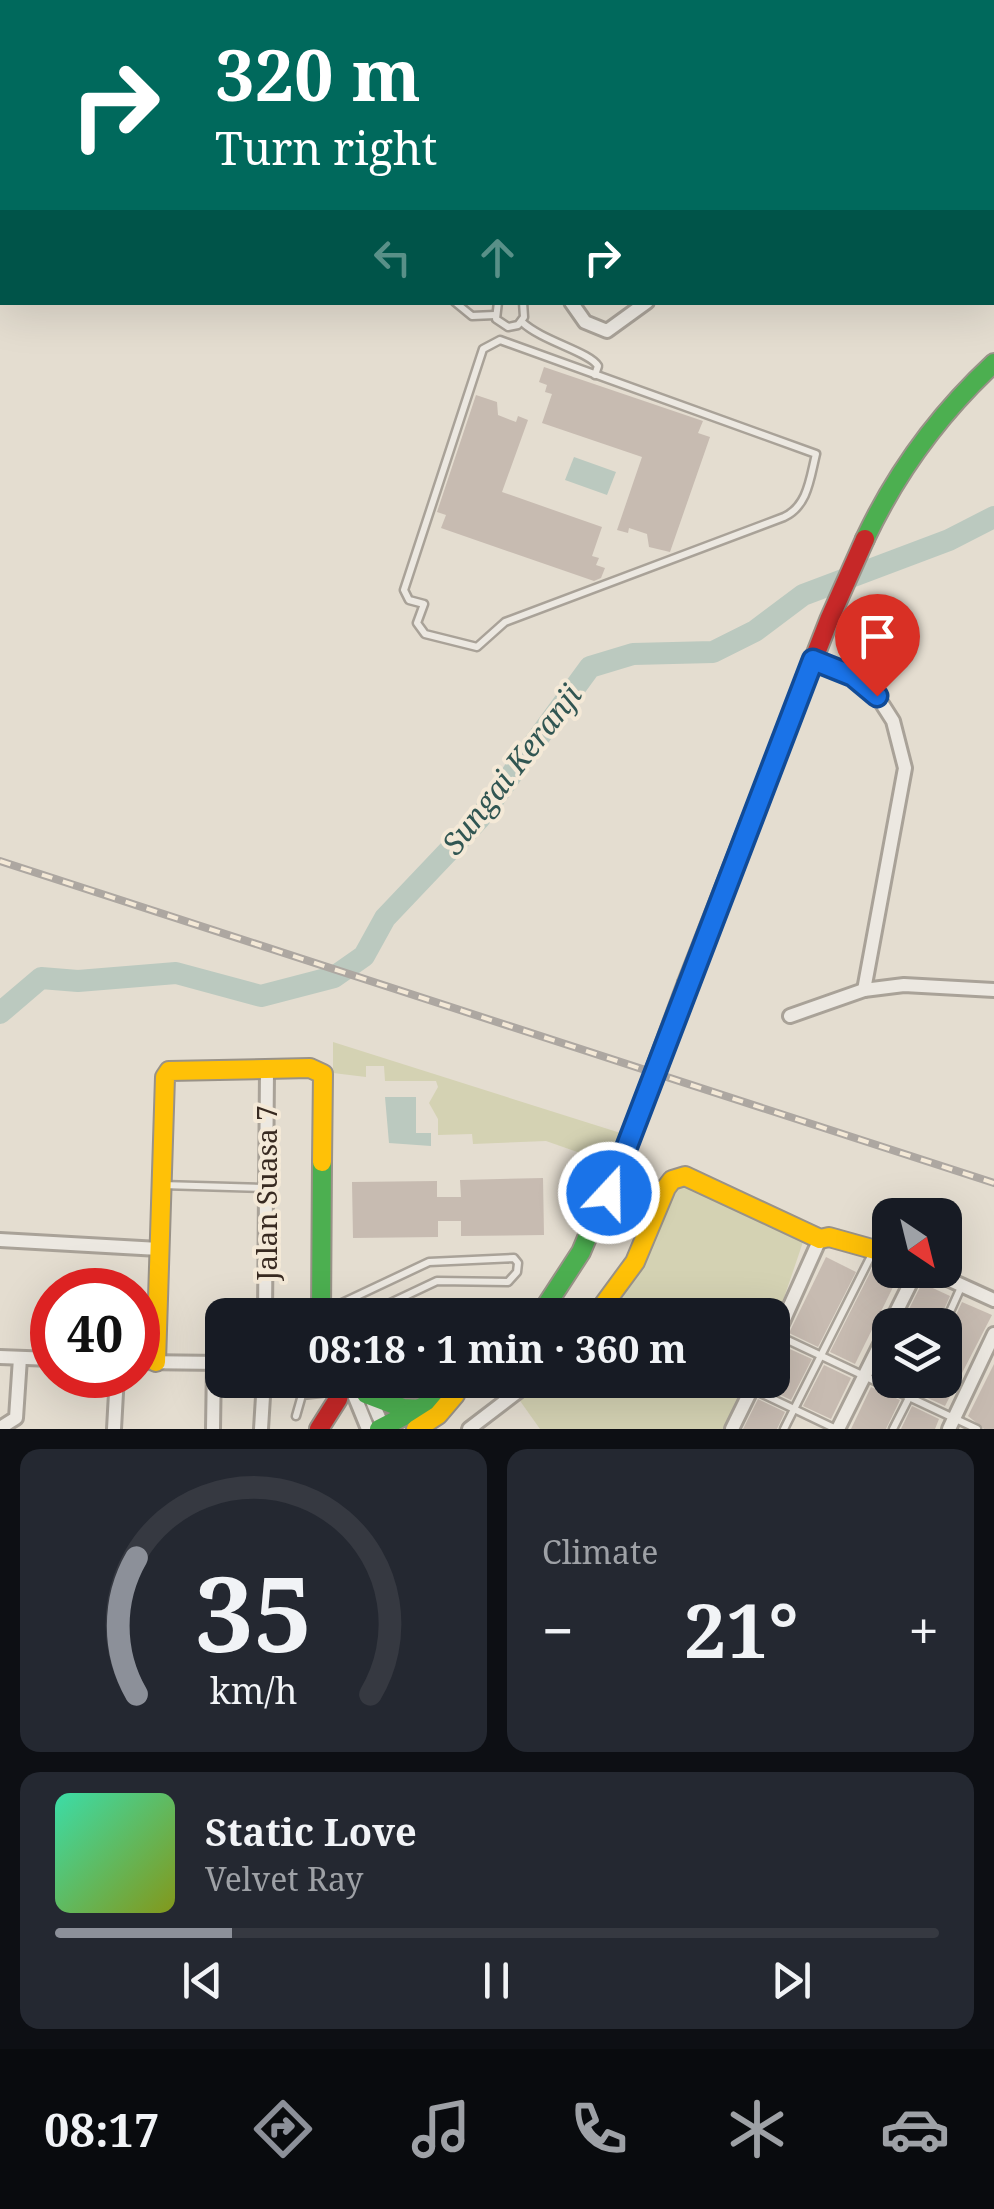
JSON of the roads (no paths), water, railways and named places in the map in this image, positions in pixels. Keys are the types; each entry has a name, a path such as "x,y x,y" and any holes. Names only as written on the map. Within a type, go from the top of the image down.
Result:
{"street":[{"path":"573,305 585,322 606,331 643,305"},
{"path":"551,1298 581,1252 633,1129 854,555 882,504 956,399 994,362"},
{"path":"813,660 853,676 877,696 893,721 906,768 864,990"},
{"path":"790,1016 864,990 904,986 994,990"},
{"path":"157,1268 166,1073 310,1068 323,1074 321,1298"},
{"name":"Jalan Suasa 7","path":"265,1298 266,1071"},
{"path":"609,1298 635,1262 672,1180 685,1176 820,1239 872,1249"},
{"path":"790,1307 820,1239"},
{"path":"0,1240 159,1249"},
{"path":"962,1286 994,1300"},
{"path":"837,1429 908,1288"},
{"path":"951,1424 994,1334"},
{"path":"0,1356 30,1358"},
{"path":"0,1428 16,1418 20,1358"},
{"path":"160,1362 205,1363"},
{"path":"114,1429 116,1398"},
{"path":"214,1429 216,1398"},
{"path":"261,1429 263,1398"},
{"path":"319,1429 337,1398"},
{"path":"351,1398 368,1429"},
{"path":"369,1398 382,1429 430,1418"},
{"path":"385,1398 430,1418"},
{"path":"416,1429 453,1398"},
{"path":"469,1429 509,1398"},
{"path":"732,1429 747,1398"}],"lane":[{"path":"459,305 472,316 495,314"},
{"path":"497,305 495,314 508,327 522,322 524,305"},
{"path":"522,322 534,335 593,357 598,366 596,375"},
{"path":"500,340 596,375 816,454 803,502 796,512 784,517 505,622 476,647 425,634 417,624 424,604 409,600 404,590 482,348 500,340"},
{"path":"161,1185 266,1188"},
{"path":"351,1298 429,1262 514,1258 518,1263 517,1272 508,1282 437,1280 400,1298"},
{"path":"784,1429 872,1268"},
{"path":"790,1346 872,1380"},
{"path":"296,1416 301,1398"},
{"path":"776,1398 837,1429"},
{"path":"894,1429 909,1398 951,1424 977,1429"}],"waterway":[{"name":"Sungai Keranji","path":"0,1013 41,978 78,981 176,973 261,996 334,977 364,956 385,918 479,819 590,667 633,654 713,652 755,631 803,595 949,540 994,517"}],"railway":[{"path":"0,861 994,1183"}]}
